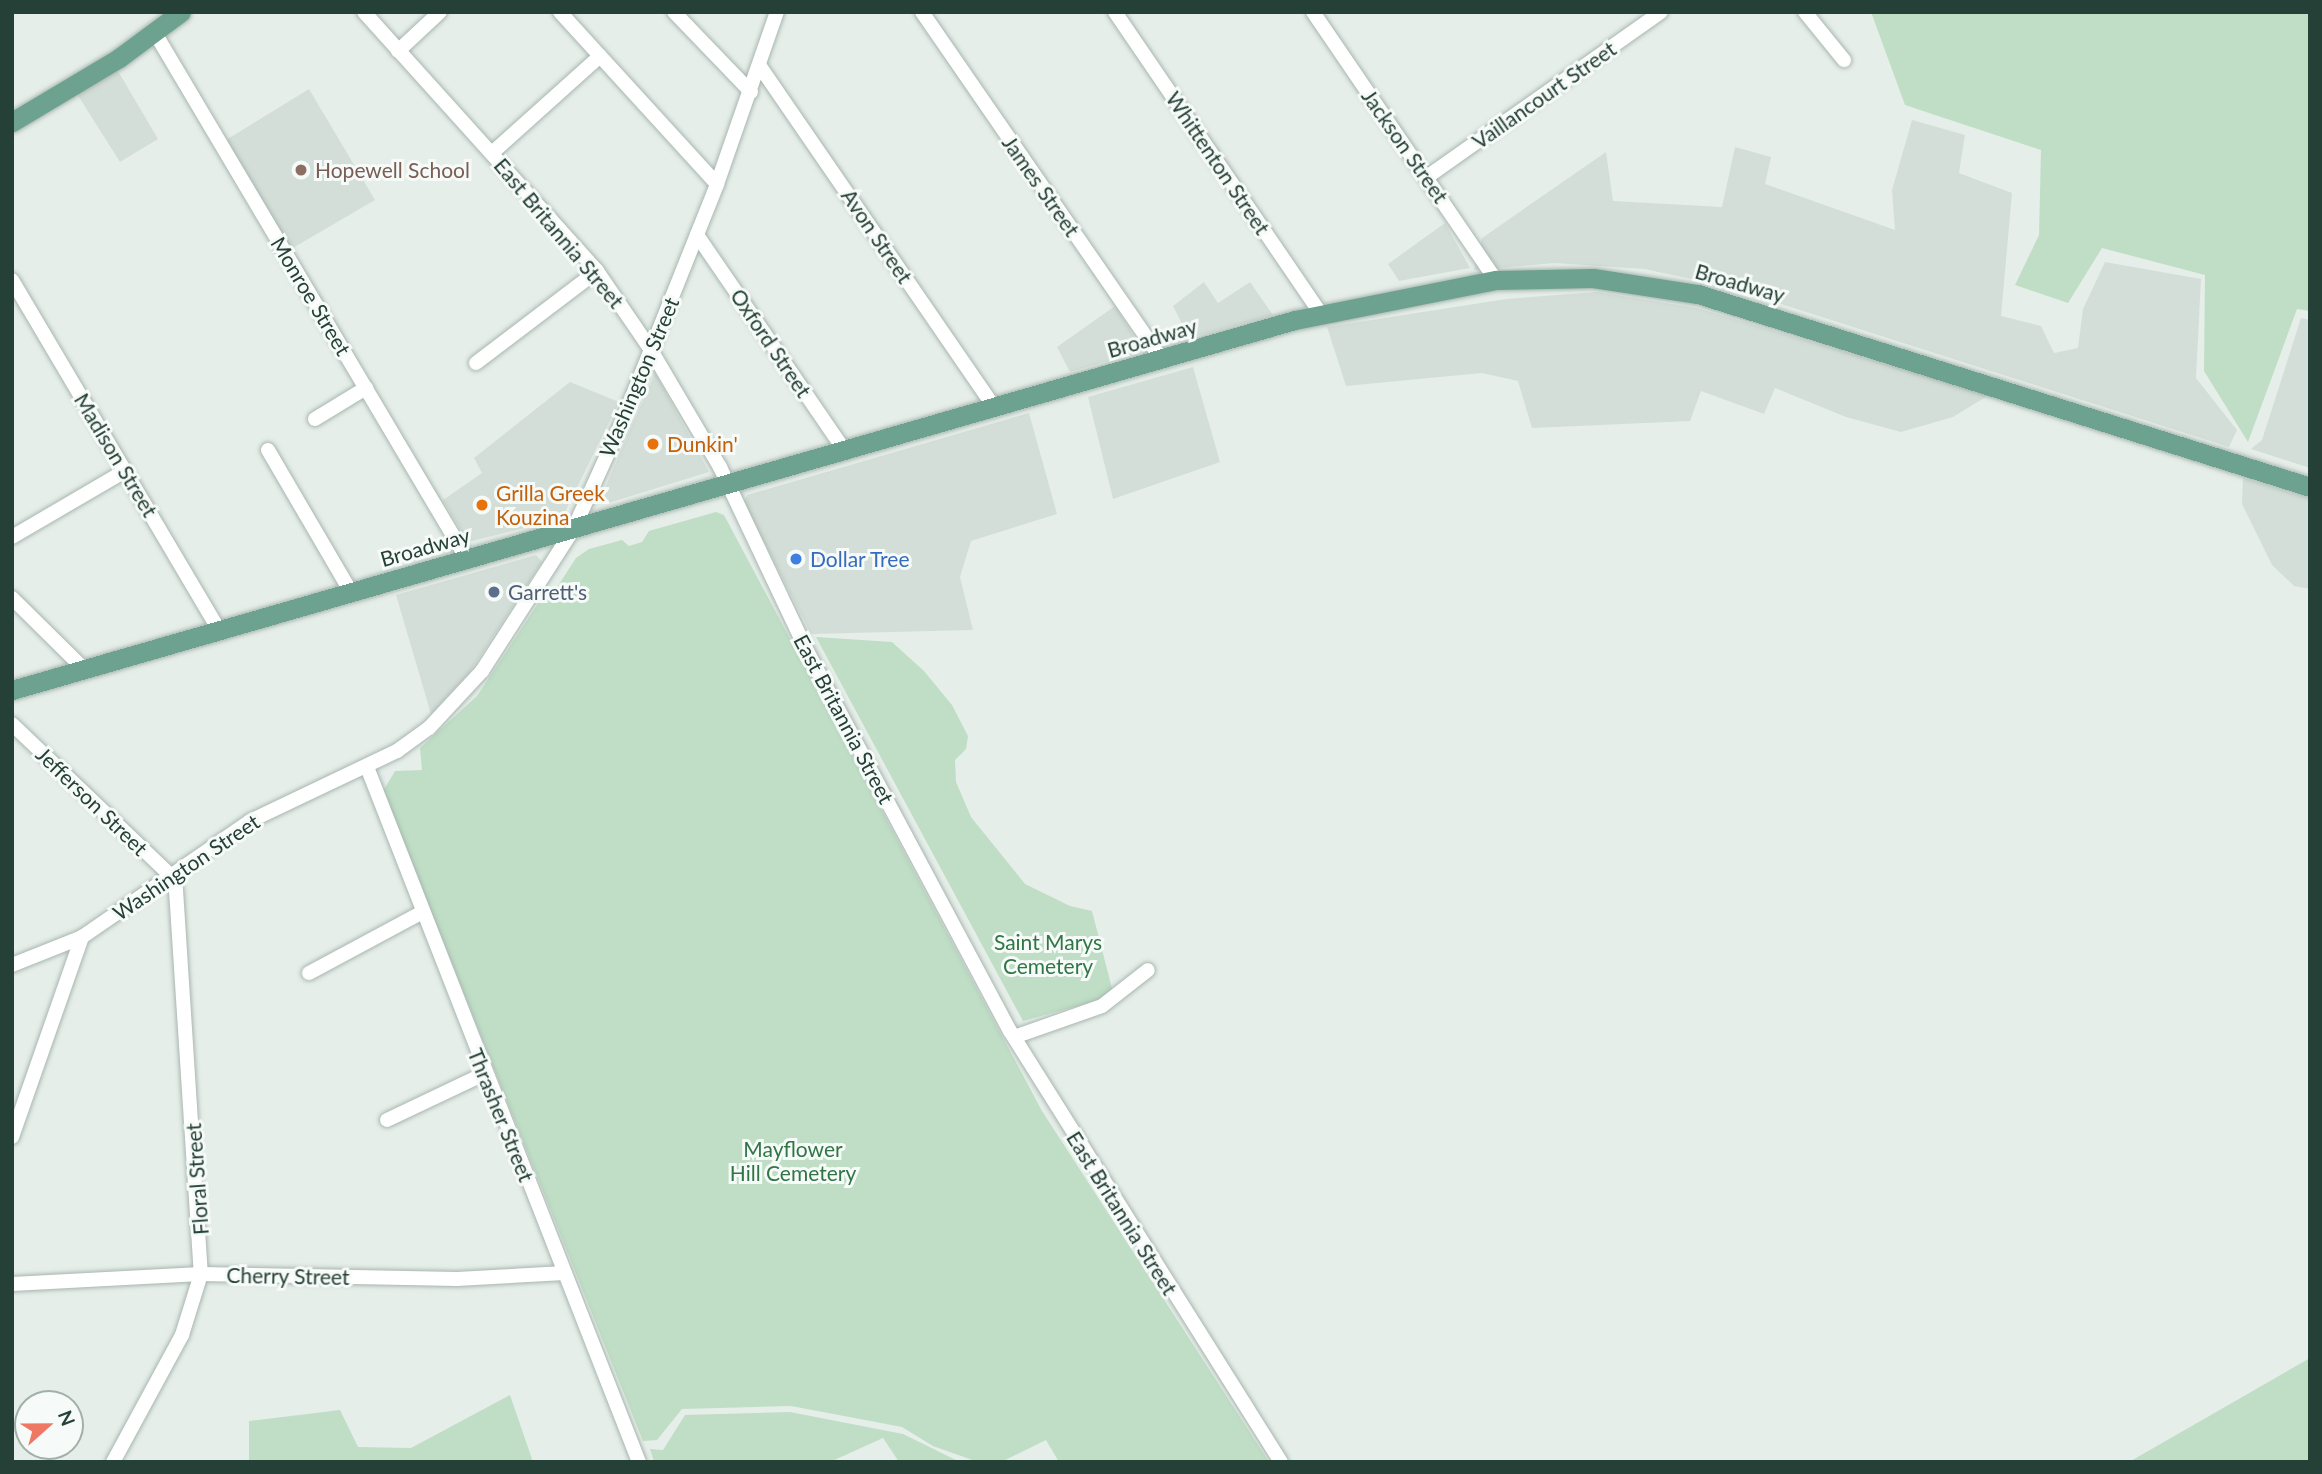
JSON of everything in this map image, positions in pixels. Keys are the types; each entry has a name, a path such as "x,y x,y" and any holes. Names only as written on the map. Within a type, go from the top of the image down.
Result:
{"main road":[{"path":"12,122 155,33 181,12"},
{"name":"Broadway","path":"12,690 1321,314 1496,280 1599,279 1698,294 2310,487"}],"street":[{"name":"East Britannia Street","path":"363,12 597,271 651,350 727,485 807,651 1014,1037 1281,1462"},
{"path":"398,51 440,12"},
{"path":"560,12 716,184"},
{"path":"674,12 751,92"},
{"name":"Washington Street","path":"12,965 82,937 250,821 366,767 420,735 482,671 574,528 697,235 751,92 777,12"},
{"name":"James Street","path":"922,12 1161,359"},
{"name":"Whittenton Street","path":"1115,12 1321,314"},
{"name":"Jackson Street","path":"1313,12 1496,280"},
{"name":"Vaillancourt Street","path":"1426,177 1661,12"},
{"path":"1805,12 1844,61"},
{"name":"Monroe Street","path":"155,33 467,559"},
{"path":"492,153 600,56"},
{"name":"Avon Street","path":"759,65 994,407"},
{"name":"Oxford Street","path":"697,235 845,451"},
{"path":"476,363 597,271"},
{"name":"Madison Street","path":"12,280 219,630"},
{"path":"315,419 366,388"},
{"path":"268,450 351,592"},
{"path":"12,537 125,471"},
{"path":"12,598 84,669"},
{"name":"Jefferson Street","path":"12,724 172,877"},
{"name":"Thrasher Street","path":"366,767 484,1074 639,1462"},
{"name":"Floral Street","path":"113,1462 183,1335 201,1274 198,1180 172,877"},
{"path":"309,973 421,913"},
{"path":"12,1137 82,937"},
{"path":"1014,1037 1102,1006 1148,970"},
{"path":"387,1121 484,1074"},
{"name":"Cherry Street","path":"12,1284 201,1274 457,1279 565,1273"}],"shaded area":[{"path":"118,71 158,139 120,162 77,94"},
{"name":"Hopewell School","path":"309,89 375,200 291,249 226,140"},
{"path":"1912,120 1965,135 1959,173 2012,193 2001,316 2041,326 2054,353 2078,348 2083,309 2105,262 2201,279 2196,378 2237,430 2229,447 1725,286 1644,269 1555,263 1474,270 1482,238 1606,152 1613,201 1722,207 1735,147 1771,157 1765,184 1895,230 1892,190"},
{"path":"1445,223 1470,268 1399,281 1388,264"},
{"path":"1204,282 1218,303 1250,282 1273,315 1189,338 1173,306"},
{"path":"1597,292 1697,308 1989,395 1953,417 1901,432 1846,417 1775,388 1764,414 1701,391 1690,421 1532,428 1518,381 1482,373 1346,386 1327,327 1506,299"},
{"path":"1115,306 1143,351 1070,372 1057,347"},
{"path":"2301,318 2310,320 2310,468 2251,449 2262,440"},
{"path":"1193,367 1220,462 1113,499 1088,397"},
{"path":"655,373 709,472 605,504 601,497"},
{"path":"570,382 619,402 564,514 557,520 468,542 443,500 482,473 474,458"},
{"path":"1029,413 1057,514 971,541 960,577 973,630 811,634 744,502 747,495"},
{"path":"2243,478 2310,499 2310,589 2294,586 2272,565 2242,504"},
{"path":"536,555 542,562 469,673 431,714 396,595"}],"green space":[{"path":"1871,12 2310,12 2310,311 2297,309 2248,442 2204,371 2205,275 2102,248 2068,303 2015,285 2039,235 2041,150 1905,105"},
{"name":"Mayflower Hill Cemetery","path":"716,512 724,515 1042,1111 1269,1462 1059,1462 1046,1440 1001,1462 978,1462 933,1446 902,1427 791,1406 682,1409 657,1440 643,1441 383,791 395,771 422,770 420,748 477,696 541,599 550,598 576,558 589,549 622,540 629,546 642,542 649,531"},
{"name":"Saint Marys Cemetery","path":"816,637 892,642 924,671 952,705 968,736 966,749 955,760 956,782 971,817 1025,884 1070,906 1092,911 1114,996 1023,1021"},
{"path":"2310,1358 2310,1462 2129,1462"},
{"path":"510,1395 533,1462 249,1462 249,1421 340,1410 358,1447 411,1448"},
{"path":"790,1412 903,1434 960,1462 899,1462 883,1438 830,1462 654,1462 650,1449 663,1450 685,1415"}],"place":[{"name":"Hopewell School","path":"301,170"},
{"name":"Dunkin'","path":"653,444"},
{"name":"Grilla Greek Kouzina","path":"482,505"},
{"name":"Dollar Tree","path":"796,559"},
{"name":"Garrett's","path":"494,592"}]}
